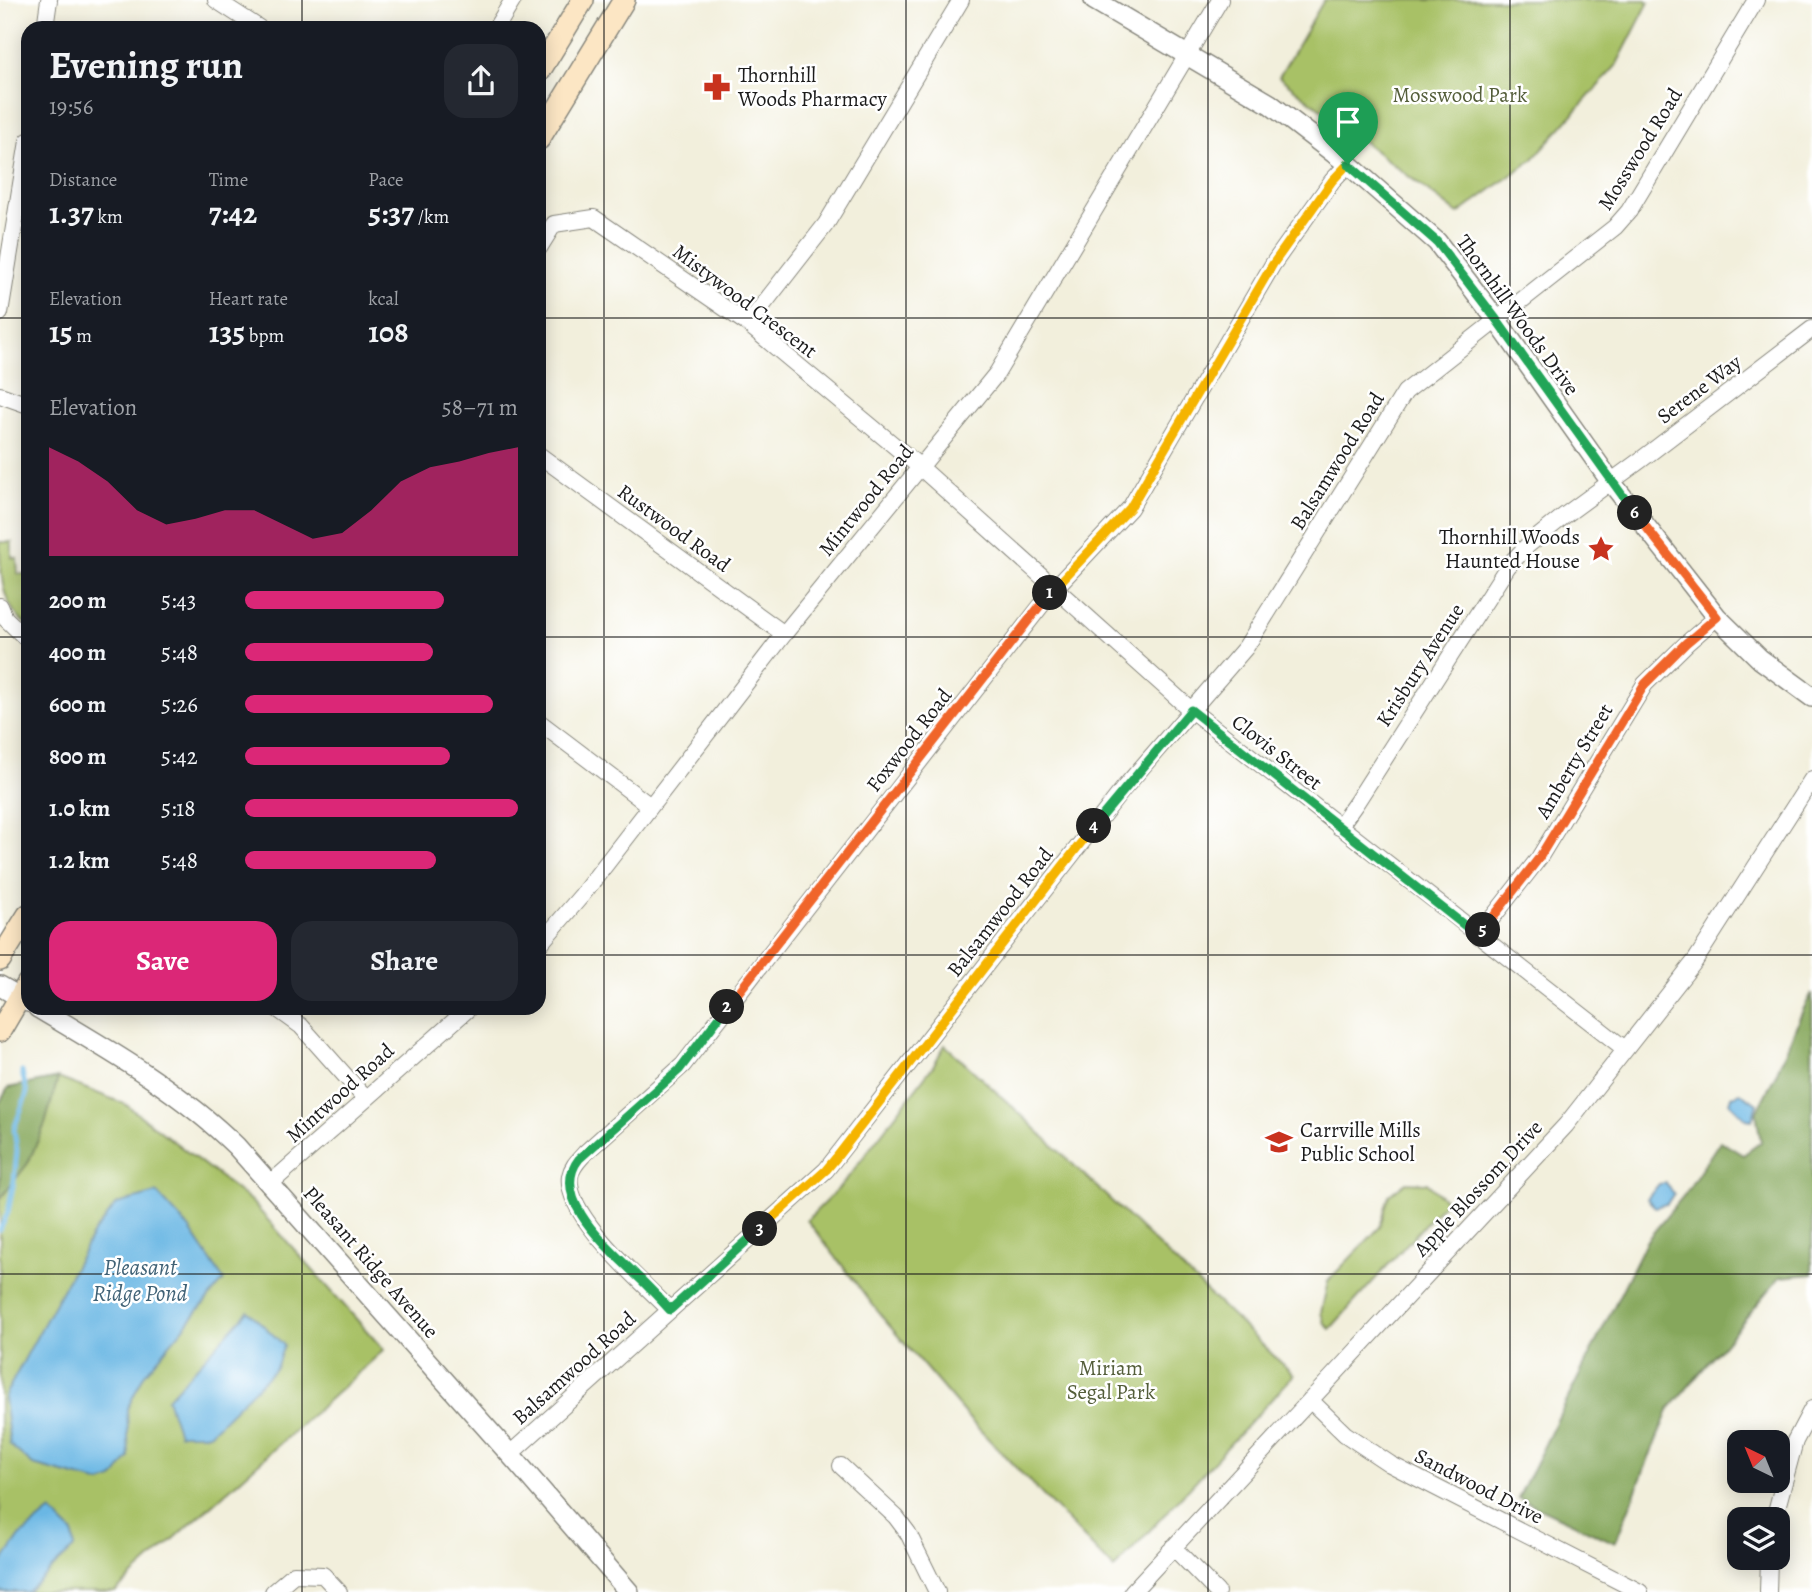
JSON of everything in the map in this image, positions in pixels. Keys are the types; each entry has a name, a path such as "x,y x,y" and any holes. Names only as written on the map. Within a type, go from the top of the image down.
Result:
{"main road":[{"path":"546,61 583,0"},
{"path":"546,128 624,0"},
{"path":"0,960 21,926"},
{"path":"0,1031 21,1006"}],"street":[{"path":"46,21 49,0"},
{"path":"216,0 248,21"},
{"path":"500,21 513,0"},
{"path":"748,324 825,224 961,0"},
{"name":"Thornhill Woods Drive","path":"1094,0 1270,104 1348,164 1437,242 1496,319 1611,482 1717,617 1760,659 1812,697"},
{"name":"Mintwood Road","path":"546,937 582,895 784,634 997,373 1220,0"},
{"name":"Mosswood Road","path":"1496,319 1615,227 1629,211 1756,0"},
{"name":"Foxwood Road","path":"670,1310 610,1249 583,1217 571,1190 573,1168 585,1153 682,1065 1054,589 1130,508 1273,264 1332,181 1348,164"},
{"path":"0,313 21,193"},
{"name":"Mistywood Crescent","path":"546,237 554,224 594,218 748,324 920,467"},
{"name":"Balsamwood Road","path":"510,1454 826,1170 1124,788 1246,647 1405,392 1496,319"},
{"name":"Serene Way","path":"1611,482 1812,329"},
{"path":"0,395 21,402"},
{"name":"Rustwood Road","path":"546,460 784,634"},
{"name":"Clovis Street","path":"920,467 1191,710 1626,1049"},
{"name":"Krisbury Avenue","path":"1339,827 1508,566 1555,523 1611,482"},
{"path":"0,606 5,618 21,633"},
{"name":"Amberty Street","path":"1478,936 1539,858 1645,684 1717,617"},
{"path":"546,727 650,806"},
{"name":"Apple Blossom Drive","path":"1132,1592 1566,1125 1695,961 1812,779"},
{"name":"Pleasant Ridge Avenue","path":"0,986 21,995"},
{"name":"Pleasant Ridge Avenue","path":"54,1015 185,1102 221,1131 271,1183 629,1592"},
{"path":"286,1015 301,1026 365,1098"},
{"name":"Mintwood Road","path":"271,1183 461,1015"},
{"name":"Sandwood Drive","path":"1310,1400 1345,1434 1390,1464 1640,1592"},
{"path":"1777,1507 1795,1441 1812,1409"},
{"path":"841,1466 890,1509 902,1525 937,1592"},
{"path":"1173,1548 1217,1592"},
{"path":"1768,1592 1769,1570"},
{"path":"273,1592 294,1573 323,1575 339,1592"}],"green space":[{"name":"Mosswood Park","path":"1324,0 1649,2 1616,66 1533,159 1458,214 1279,77"},
{"path":"0,542 12,542 12,558 17,558 18,574 21,574 21,620 12,609 4,588"},
{"path":"1812,993 1812,1274 1780,1277 1668,1411 1615,1543 1518,1498 1647,1240 1685,1194 1720,1141 1743,1155 1761,1142 1756,1113"},
{"name":"Miriam Segal Park","path":"945,1045 1294,1375 1114,1569 972,1422 887,1323 807,1220 842,1185 933,1066"},
{"path":"58,1078 125,1104 251,1201 384,1350 115,1592 0,1592 0,1199 28,1163 45,1124"},
{"path":"58,1078 45,1124 28,1163 0,1199 0,1102 8,1088"},
{"path":"1406,1182 1427,1183 1446,1201 1330,1329 1321,1313 1328,1281 1380,1227 1389,1195"}],"water":[{"path":"1741,1093 1757,1104 1752,1120 1746,1119 1730,1103 1732,1096"},
{"path":"1665,1183 1674,1193 1667,1204 1655,1207 1647,1199 1659,1184"},
{"name":"Pleasant Ridge Pond","path":"157,1193 189,1228 224,1280 144,1375 127,1409 129,1458 113,1479 101,1483 33,1465 10,1445 4,1397 93,1233 117,1204"},
{"path":"248,1311 284,1345 276,1368 209,1434 179,1434 167,1399"},
{"path":"51,1511 73,1533 74,1548 27,1592 0,1592 0,1565 20,1536"}],"waterway":[{"path":"0,1230 8,1212 14,1181 17,1151 14,1129 27,1093 22,1072"}],"place":[{"name":"Thornhill Woods Pharmacy","path":"717,87"},
{"name":"Thornhill Woods Haunted House","path":"1601,549"},
{"name":"Carrville Mills Public School","path":"1279,1142"}],"route":[{"path":"1348,164 1437,242 1496,319 1611,482 1717,617 1645,684 1539,858 1478,936 1191,710 1124,788 826,1170 670,1310 610,1249 583,1217 573,1200 570,1178 573,1168 585,1153 674,1075 1054,589 1130,508 1273,264 1332,181 1348,164"}]}
